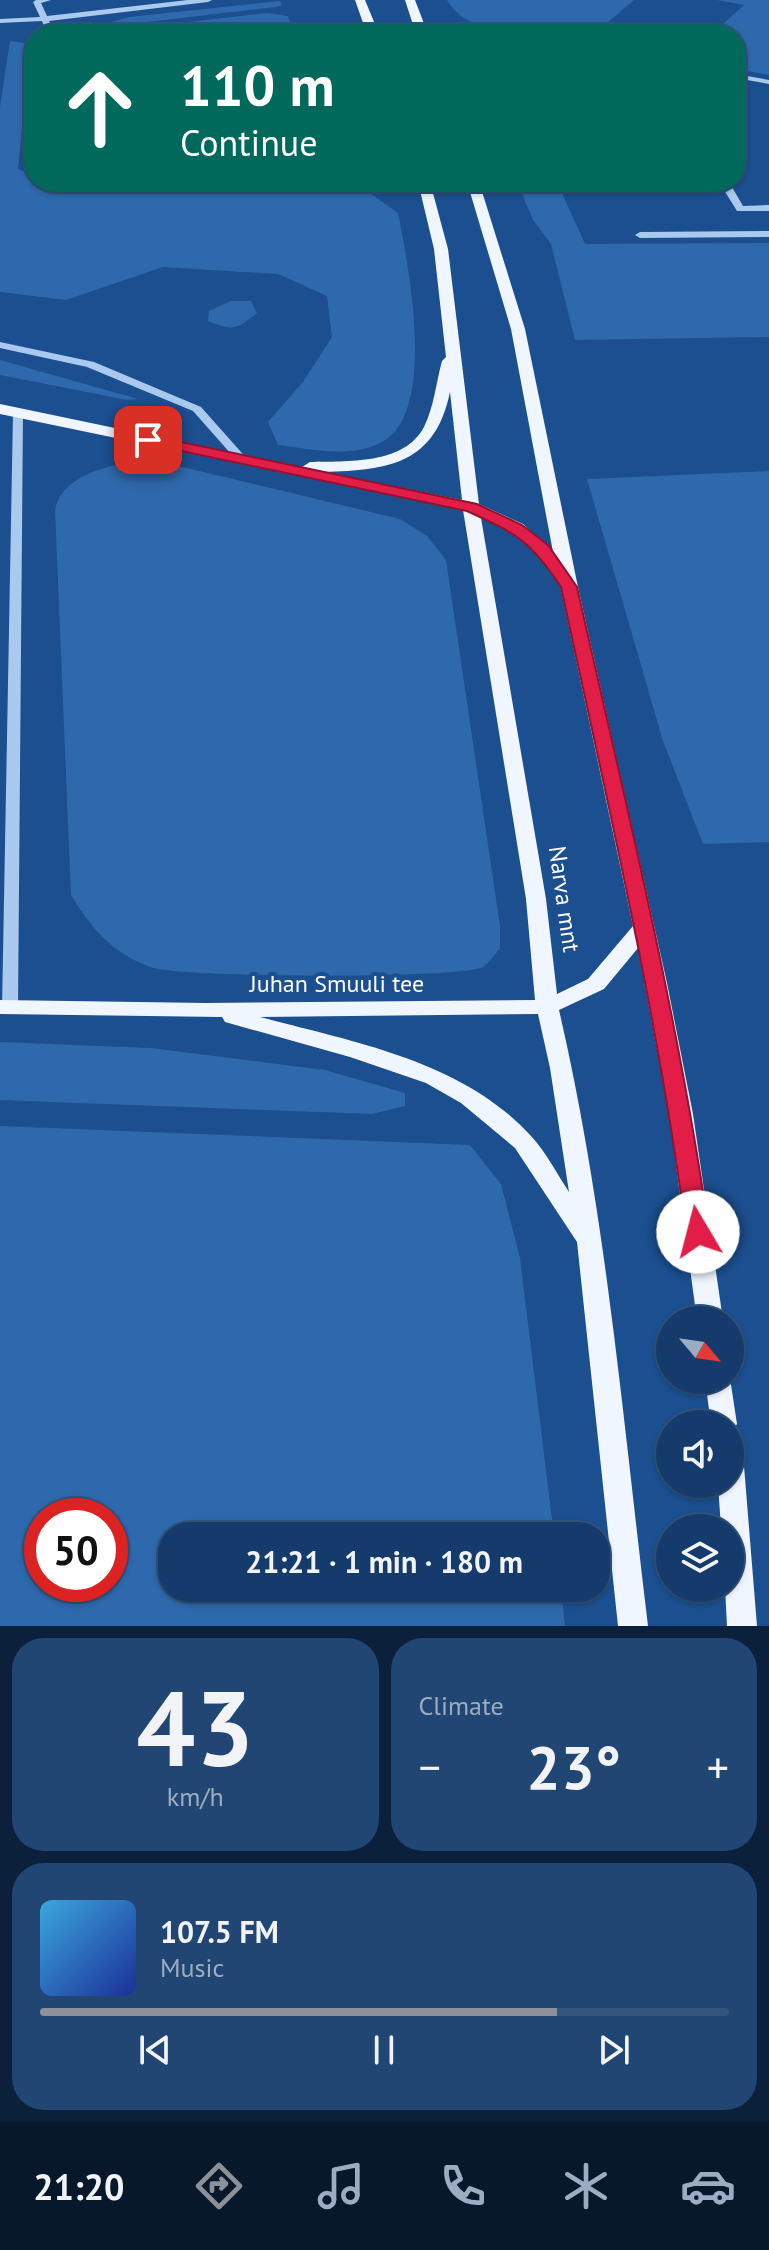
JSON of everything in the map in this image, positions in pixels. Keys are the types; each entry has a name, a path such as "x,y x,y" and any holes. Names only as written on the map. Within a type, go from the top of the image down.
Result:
{"main road":[{"path":"360,0 369,24"},
{"path":"410,0 418,24"},
{"name":"Narva mnt","path":"427,192 441,249 471,507 536,899 547,1007 561,1068 589,1240 633,1626"},
{"path":"476,192 518,329 569,587 643,928 681,1114 708,1306"},
{"path":"278,468 369,465 409,450 427,436 435,420 452,348"},
{"path":"0,409 471,507 517,528 543,549 569,587"},
{"name":"Juhan Smuuli tee","path":"5,1007 206,1010 547,1007 596,984 643,928"},
{"path":"206,1010 357,1051 434,1077 469,1097 523,1142 589,1240"},
{"path":"732,1498 742,1626"}],"street":[{"path":"46,24 37,2 47,0"},
{"path":"0,21 44,19 208,0"},
{"path":"746,78 769,82"},
{"path":"730,192 740,209 769,208"},
{"path":"640,235 769,234"},
{"path":"0,345 90,364 197,409 243,461"},
{"path":"5,1007 18,413"}],"shaded area":[{"path":"447,0 634,0 606,24 477,24 458,14"},
{"path":"717,0 769,0 769,75 746,71 746,24 723,24 744,5"},
{"path":"280,1 282,5 131,24 105,24 129,17"},
{"path":"268,13 288,16 291,24 262,23 172,24"},
{"path":"10,41 24,43 24,108 18,169 24,171 24,192 368,192 398,213 408,266 415,335 410,401 399,426 382,442 357,450 330,451 278,445 268,422 303,382 332,337 327,296 278,274 163,267 66,300 0,292 0,107"},
{"path":"521,192 562,192 585,244 769,243 769,337 575,340 551,244 533,220"},
{"path":"231,301 251,301 257,313 234,327 208,321 209,311"},
{"path":"0,360 138,399 127,400 0,375"},
{"path":"149,459 400,519 427,536 446,560 500,926 500,949 483,967 425,974 375,975 171,971 150,967 113,947 95,929 71,895 55,510 60,497 80,478 107,467"},
{"path":"769,471 769,842 703,844 663,741 587,479"},
{"path":"0,1042 151,1048 325,1070 405,1093 405,1106 372,1114 0,1100"},
{"path":"0,1126 470,1145 501,1184 520,1258 552,1522 158,1522 158,1602 562,1602 565,1626 0,1626"}],"route":[{"path":"148,440 471,507 517,528 543,549 569,587 656,983 681,1114 698,1232"}]}
